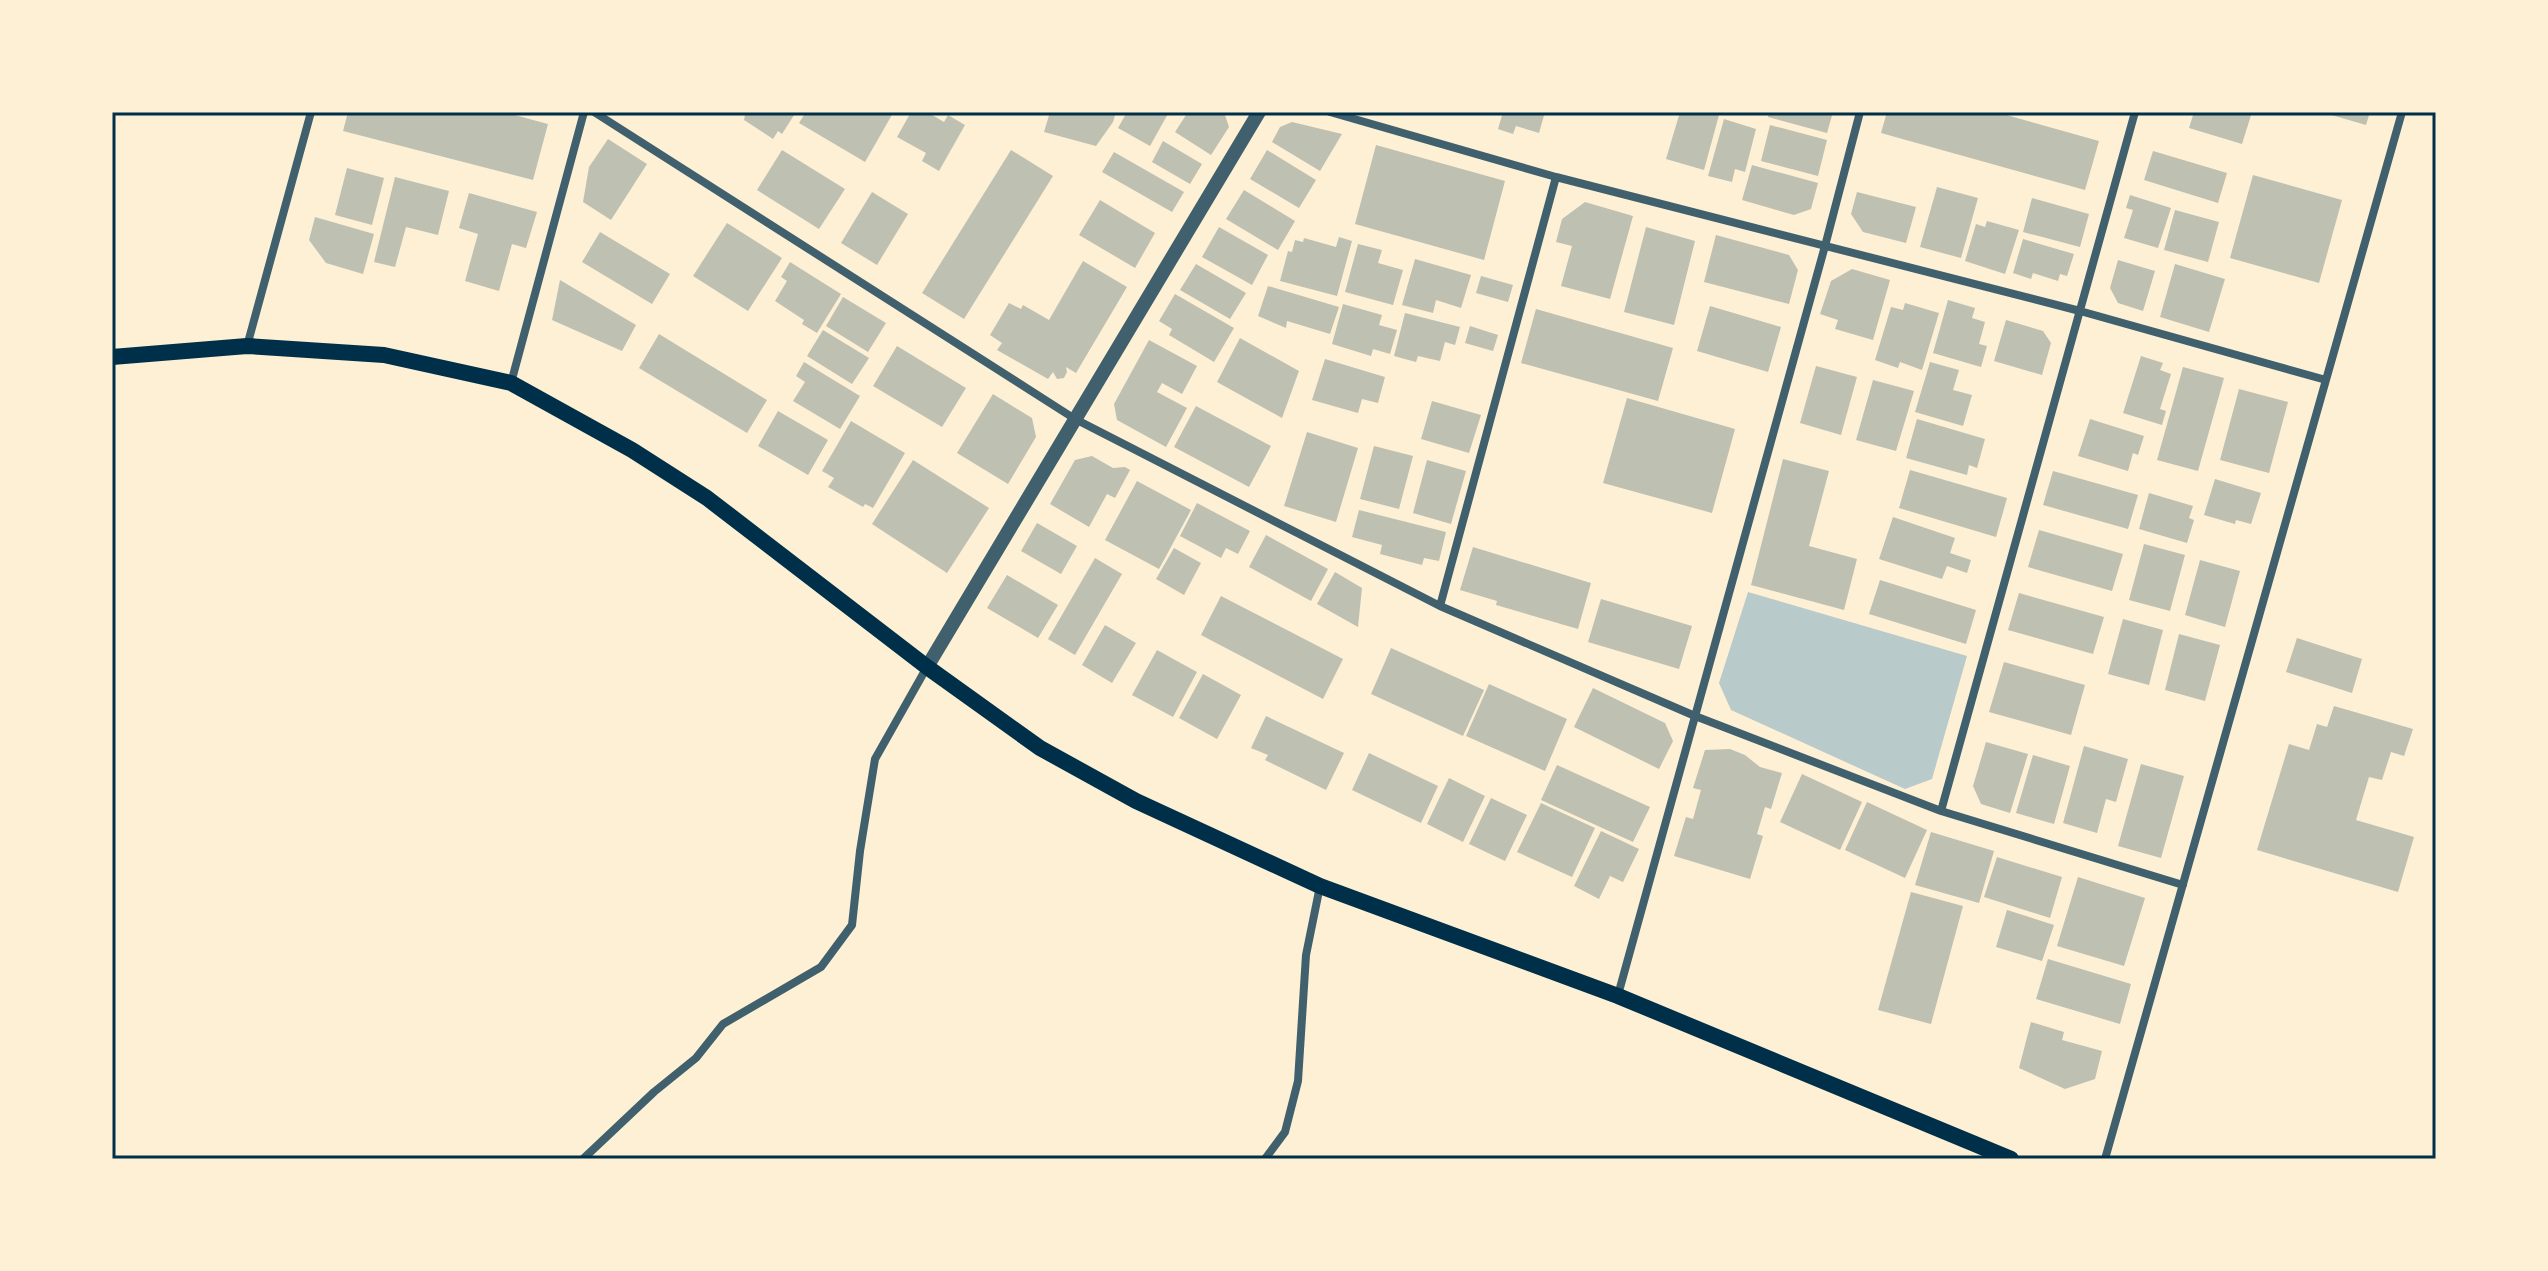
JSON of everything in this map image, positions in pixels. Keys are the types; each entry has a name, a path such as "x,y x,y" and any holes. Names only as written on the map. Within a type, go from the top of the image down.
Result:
{"main road":[{"path":"112,357 247,346 384,355 511,383 632,450 707,498 927,667 1040,748 1136,801 1320,886 1618,996 2011,1159"}],"street":[{"path":"247,346 311,112"},
{"path":"511,383 584,112"},
{"path":"594,112 1075,419 1440,606 1695,716 1941,811 2183,885"},
{"path":"583,1159 654,1092 696,1058 723,1024 821,967 852,925 875,759 1259,112"},
{"path":"1330,112 1556,177 2080,311 2326,380"},
{"path":"1618,996 1860,112"},
{"path":"1941,811 2135,112"},
{"path":"2105,1159 2402,112"},
{"path":"1440,606 1556,177"},
{"path":"1265,1159 1285,1132 1298,1081 1306,955 1320,886"}],"shaded area":[{"path":"1748,592 1967,656 1932,779 1905,789 1731,710 1719,683"}],"building":[{"path":"348,112 503,112 548,124 533,180 343,131"},
{"path":"740,112 796,112 782,134 778,131 773,139 744,120 745,115"},
{"path":"806,112 893,113 865,162 799,123"},
{"path":"911,112 927,112 944,122 948,115 965,125 939,171 922,161 926,153 897,137"},
{"path":"1050,112 1116,112 1113,122 1096,146 1044,132"},
{"path":"1127,112 1169,112 1150,146 1118,128"},
{"path":"1188,112 1224,112 1229,127 1211,155 1175,132"},
{"path":"1503,112 1545,112 1539,133 1516,126 1513,134 1498,129"},
{"path":"1680,112 1719,115 1704,170 1666,159"},
{"path":"1769,112 1833,112 1827,133 1768,117"},
{"path":"1887,112 1996,112 2099,141 2085,190 1881,133"},
{"path":"2194,112 2252,112 2242,144 2189,128"},
{"path":"2321,112 2370,112 2366,125"},
{"path":"1724,119 1756,129 1745,172 1735,169 1732,182 1708,176"},
{"path":"1292,122 1342,134 1320,171 1272,142 1280,127"},
{"path":"1770,125 1827,140 1818,176 1761,161"},
{"path":"608,139 647,164 611,220 583,202 589,167"},
{"path":"1163,141 1202,164 1190,184 1152,162"},
{"path":"1376,145 1505,181 1484,260 1355,224"},
{"path":"782,150 845,189 819,229 757,190"},
{"path":"1011,150 1053,176 964,319 922,293"},
{"path":"1267,150 1316,180 1299,208 1250,179"},
{"path":"2153,151 2227,173 2218,203 2144,180"},
{"path":"1114,152 1184,192 1172,212 1102,172"},
{"path":"1752,165 1818,183 1811,209 1794,215 1742,200"},
{"path":"347,168 384,178 372,225 335,215"},
{"path":"2253,175 2342,200 2319,283 2230,258"},
{"path":"395,177 449,191 438,235 406,227 395,267 374,262"},
{"path":"1937,187 1978,198 1961,258 1920,247"},
{"path":"1244,190 1295,221 1278,250 1226,219"},
{"path":"872,192 908,214 877,265 841,243"},
{"path":"1857,192 1916,207 1906,243 1863,232 1851,214"},
{"path":"469,193 537,212 526,248 512,244 499,291 465,281 478,234 459,228"},
{"path":"2130,195 2171,208 2158,248 2124,238 2133,210 2126,208"},
{"path":"2032,198 2089,214 2080,247 2023,232"},
{"path":"1100,200 1155,233 1135,268 1079,235"},
{"path":"1585,202 1633,216 1610,299 1561,286 1572,246 1556,242 1562,219"},
{"path":"2175,210 2219,222 2208,262 2164,250"},
{"path":"315,217 374,234 363,274 326,263 309,240"},
{"path":"1987,221 2019,230 2005,274 1965,261 1976,224 1985,227"},
{"path":"727,223 782,258 748,311 693,276"},
{"path":"1219,227 1268,255 1252,285 1202,257"},
{"path":"1646,227 1695,241 1674,325 1624,312"},
{"path":"600,232 670,274 652,304 582,262"},
{"path":"1716,235 1789,255 1798,270 1789,304 1704,282"},
{"path":"1339,237 1352,241 1337,296 1280,281 1288,251 1292,252 1295,240 1303,242 1304,238 1336,247"},
{"path":"2023,239 2074,254 2067,276 2060,274 2058,281 2033,273 2031,279 2013,273"},
{"path":"1358,244 1382,250 1378,263 1403,270 1393,305 1345,292"},
{"path":"1415,259 1471,275 1461,308 1436,300 1433,313 1402,305"},
{"path":"2118,260 2155,271 2143,311 2118,303 2110,288"},
{"path":"1083,261 1127,287 1076,373 1066,367 1064,378 1057,379 1053,372 1048,379 997,350 1002,343 990,335 1009,303 1021,309 1023,305 1049,320"},
{"path":"790,262 841,294 817,333 802,324 804,320 775,301 787,281 781,277"},
{"path":"1196,264 1246,293 1230,319 1180,290"},
{"path":"2175,264 2225,279 2209,332 2160,317"},
{"path":"1852,269 1890,280 1873,340 1835,329 1838,320 1820,314 1831,281"},
{"path":"1481,276 1513,285 1508,302 1476,293"},
{"path":"560,280 636,325 622,351 552,320"},
{"path":"1268,286 1339,307 1330,334 1287,321 1286,328 1258,316"},
{"path":"1175,294 1234,328 1214,362 1169,335 1172,329 1159,321"},
{"path":"843,297 886,323 868,352 826,326"},
{"path":"1948,300 1975,308 1972,318 1985,322 1979,344 1987,346 1981,367 1933,353"},
{"path":"1905,303 1939,313 1922,370 1900,362 1898,368 1875,360 1891,307 1903,310"},
{"path":"1343,304 1382,315 1379,325 1397,330 1390,354 1373,349 1371,356 1332,344"},
{"path":"1710,306 1781,327 1768,372 1697,351"},
{"path":"1536,309 1673,348 1658,401 1521,363"},
{"path":"1405,313 1460,327 1455,345 1445,342 1440,361 1418,356 1416,362 1394,356"},
{"path":"2006,320 2043,331 2051,343 2042,375 1994,361"},
{"path":"1470,326 1498,335 1493,351 1465,343"},
{"path":"823,330 869,358 852,384 807,356"},
{"path":"659,334 767,400 747,433 639,368"},
{"path":"1240,338 1299,371 1282,418 1217,382"},
{"path":"1149,340 1197,366 1182,394 1162,383 1157,392 1187,408 1166,447 1117,420 1114,404"},
{"path":"897,346 966,388 942,427 873,386"},
{"path":"2141,356 2163,363 2160,370 2171,374 2160,409 2166,411 2162,425 2123,413"},
{"path":"1325,359 1385,377 1378,403 1362,399 1358,413 1312,400"},
{"path":"804,362 860,396 840,429 793,401 805,382 796,376"},
{"path":"1930,362 1959,370 1953,390 1972,395 1963,426 1915,412"},
{"path":"1816,366 1857,377 1841,435 1800,423"},
{"path":"2183,367 2224,378 2198,471 2157,460"},
{"path":"1873,380 1914,391 1896,451 1856,440"},
{"path":"2239,389 2288,402 2269,473 2220,460"},
{"path":"993,394 1032,418 1036,437 1008,484 957,453"},
{"path":"1627,398 1735,429 1712,513 1603,483"},
{"path":"1432,401 1481,415 1469,453 1421,439"},
{"path":"1196,406 1271,446 1249,487 1174,447"},
{"path":"778,411 828,440 808,475 758,446"},
{"path":"1917,419 1985,439 1977,468 1969,465 1967,475 1906,458"},
{"path":"2090,419 2144,436 2138,455 2133,453 2128,471 2078,456"},
{"path":"851,421 905,453 873,508 865,504 863,507 828,487 834,478 822,471"},
{"path":"1307,432 1358,448 1336,522 1284,506"},
{"path":"1374,446 1413,456 1399,509 1360,499"},
{"path":"1092,456 1113,468 1130,470 1115,498 1107,494 1089,527 1050,504 1075,460"},
{"path":"1783,459 1829,471 1809,546 1857,559 1844,610 1751,585"},
{"path":"913,460 989,508 947,573 872,524"},
{"path":"1427,460 1466,471 1451,524 1413,513"},
{"path":"1910,470 2007,498 1996,537 1899,508"},
{"path":"2053,471 2138,495 2128,529 2043,505"},
{"path":"2215,479 2261,493 2251,524 2236,520 2235,524 2204,515"},
{"path":"1137,481 1191,510 1159,569 1105,540"},
{"path":"2149,493 2193,506 2189,518 2194,520 2187,543 2139,529"},
{"path":"1197,503 1250,531 1238,554 1226,548 1221,558 1180,536"},
{"path":"1359,510 1446,532 1439,561 1424,558 1422,565 1380,554 1382,545 1352,537"},
{"path":"1893,517 1955,538 1950,553 1971,560 1967,573 1947,566 1942,579 1879,559"},
{"path":"1037,523 1077,546 1061,574 1021,551"},
{"path":"2039,530 2123,554 2112,591 2028,567"},
{"path":"1266,535 1328,569 1311,601 1249,567"},
{"path":"2144,544 2185,555 2170,611 2129,600"},
{"path":"1473,547 1591,583 1578,629 1496,605 1497,601 1460,590"},
{"path":"1174,548 1201,563 1184,595 1156,579"},
{"path":"1095,558 1122,574 1075,655 1048,639"},
{"path":"2200,560 2240,571 2225,627 2185,615"},
{"path":"1335,572 1362,588 1358,627 1317,604"},
{"path":"1007,575 1058,605 1038,638 987,608"},
{"path":"1880,580 1976,610 1966,644 1869,614"},
{"path":"2019,593 2104,617 2093,654 2008,630"},
{"path":"1221,596 1343,659 1323,699 1201,635"},
{"path":"1601,599 1692,626 1679,669 1588,642"},
{"path":"2123,619 2163,630 2149,685 2108,674"},
{"path":"1105,625 1136,643 1112,683 1082,665"},
{"path":"2179,634 2220,645 2205,701 2165,690"},
{"path":"2297,638 2362,659 2352,693 2286,672"},
{"path":"1391,648 1484,690 1463,736 1371,694"},
{"path":"1157,650 1197,672 1173,717 1132,695"},
{"path":"2004,662 2085,685 2071,735 1989,712"},
{"path":"1203,674 1241,695 1217,739 1179,718"},
{"path":"1489,684 1567,719 1545,771 1466,736"},
{"path":"1593,688 1665,723 1673,741 1659,769 1574,727"},
{"path":"2334,706 2413,729 2404,756 2391,752 2382,780 2369,777 2356,820 2414,837 2398,892 2257,850 2289,744 2309,750 2317,724 2327,727"},
{"path":"1266,716 1344,753 1326,790 1265,760 1268,755 1251,748"},
{"path":"1986,742 2028,754 2010,813 1981,804 1973,786"},
{"path":"2084,746 2128,759 2116,802 2106,799 2097,833 2063,823"},
{"path":"1730,749 1745,755 1760,767 1782,773 1771,809 1765,807 1757,834 1763,836 1750,879 1674,856 1686,817 1693,819 1701,790 1693,788 1705,750"},
{"path":"1369,753 1438,786 1421,823 1352,790"},
{"path":"2033,755 2070,766 2054,824 2016,813"},
{"path":"2141,764 2184,776 2161,858 2118,846"},
{"path":"1557,765 1650,807 1633,842 1541,800"},
{"path":"1802,774 1862,802 1840,850 1780,822"},
{"path":"1449,778 1485,796 1463,842 1427,824"},
{"path":"1491,798 1527,815 1505,861 1469,844"},
{"path":"1867,802 1927,830 1905,878 1845,850"},
{"path":"1541,803 1595,828 1572,877 1517,852"},
{"path":"1601,831 1639,849 1623,882 1610,876 1599,899 1574,886"},
{"path":"1931,832 1994,851 1979,903 1915,885"},
{"path":"1997,857 2062,877 2050,918 1984,897"},
{"path":"2078,877 2145,898 2124,966 2057,946"},
{"path":"1911,892 1963,906 1931,1024 1878,1010"},
{"path":"2007,910 2054,925 2042,961 1996,947"},
{"path":"2048,959 2131,984 2120,1024 2036,999"},
{"path":"2031,1022 2064,1032 2062,1040 2102,1051 2095,1079 2065,1089 2019,1068"}]}
